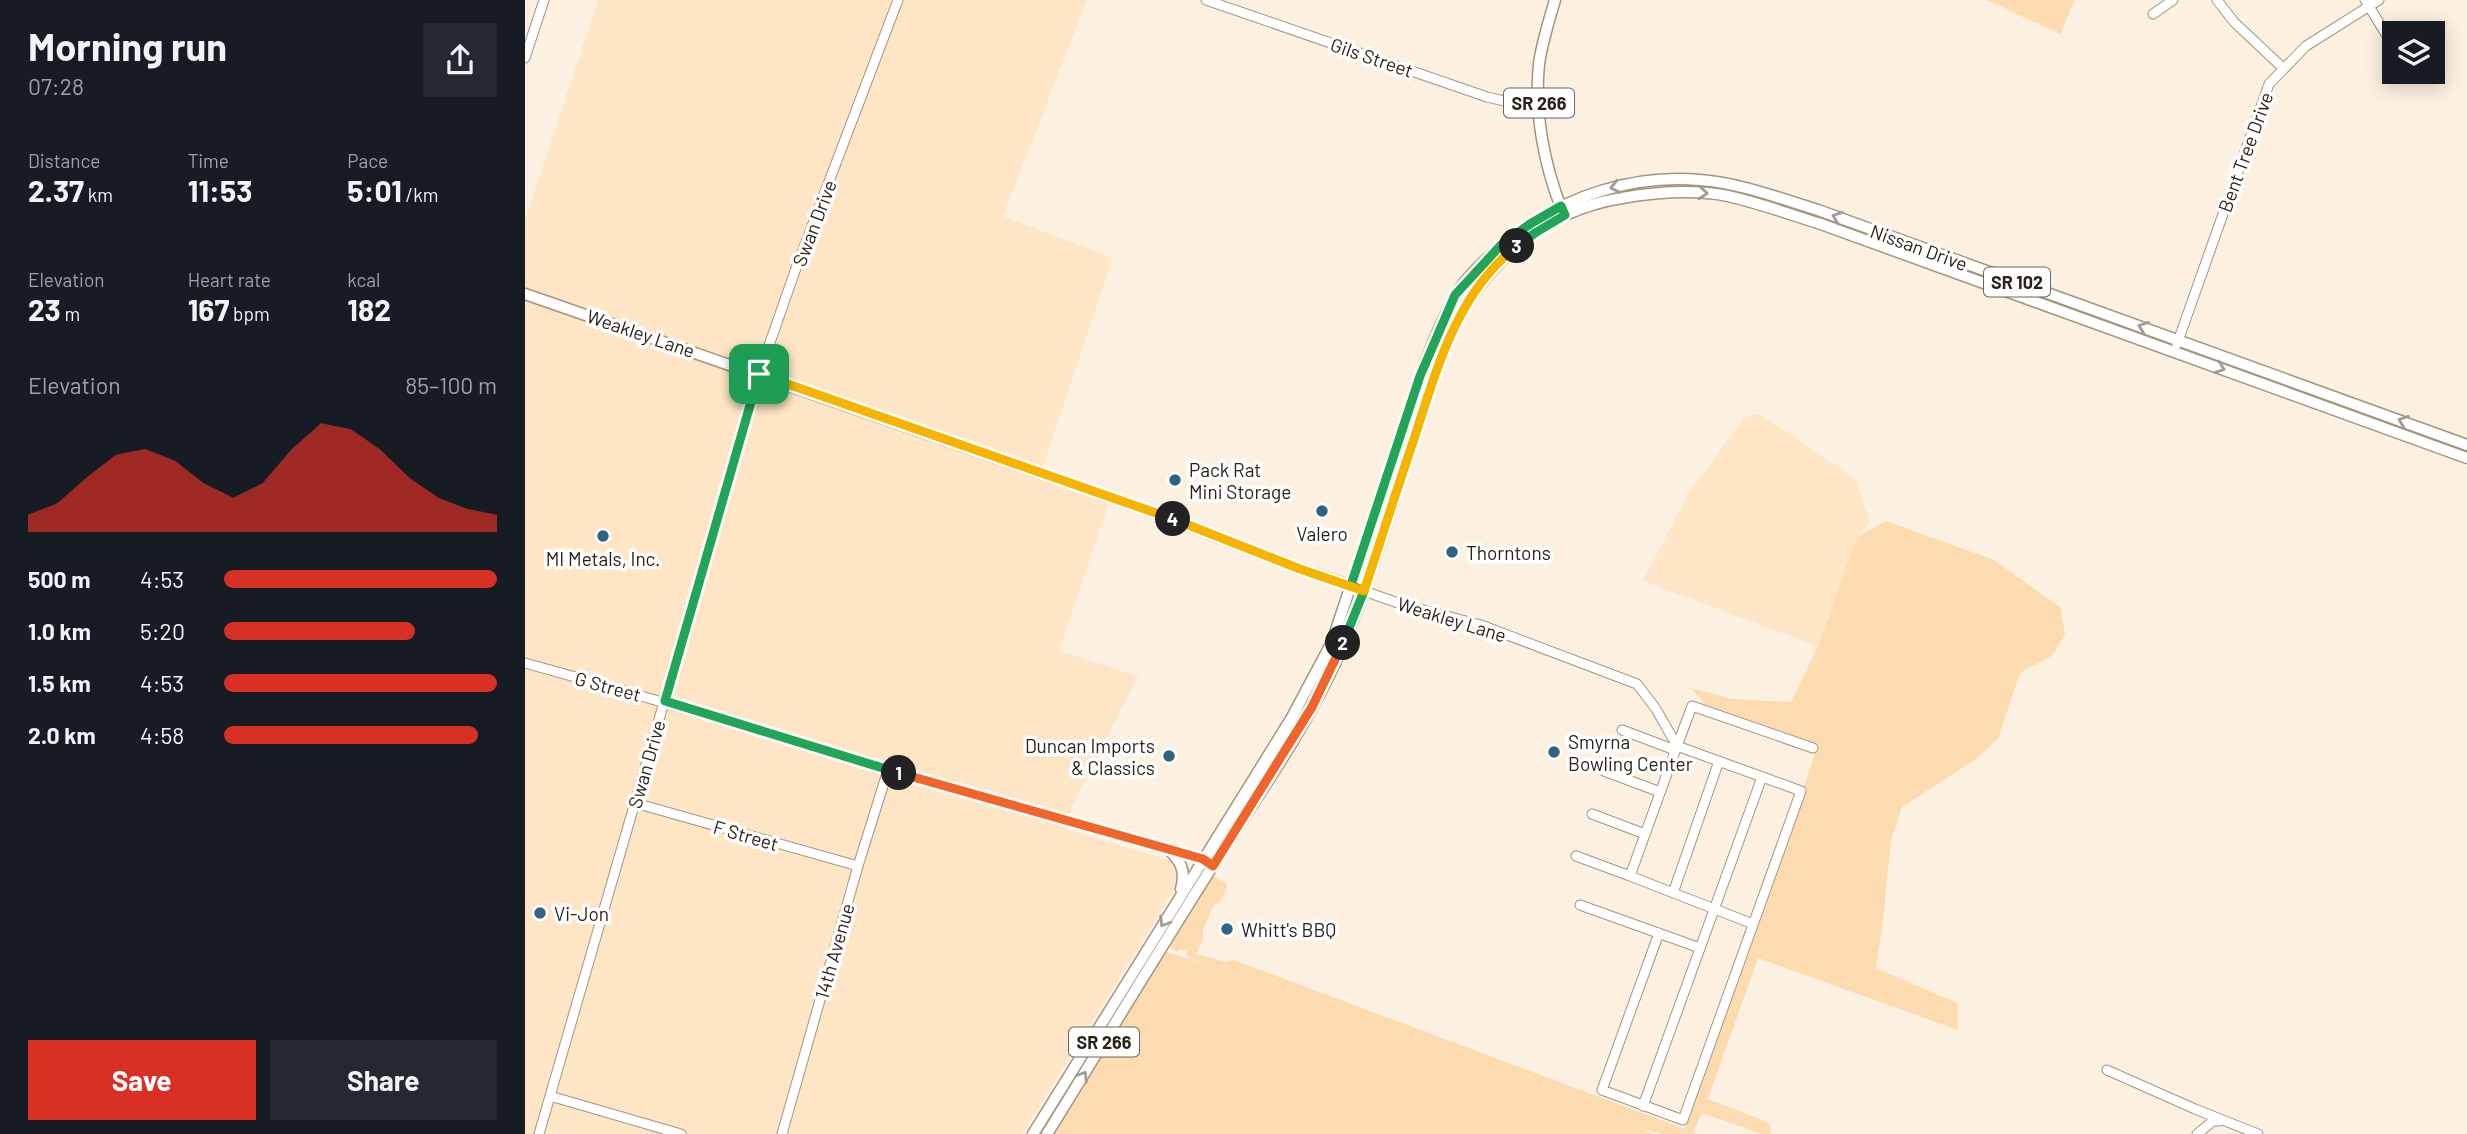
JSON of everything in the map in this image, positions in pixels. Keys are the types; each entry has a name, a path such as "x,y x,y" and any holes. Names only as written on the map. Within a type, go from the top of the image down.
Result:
{"main road":[{"name":"SR 266","path":"1555,0 1539,63 1539,109 1545,152 1563,211"},
{"name":"Nissan Drive","path":"1563,211 1601,190 1656,178 1702,180 1755,190 1818,210 2467,444"},
{"name":"Nissan Drive","path":"1563,211 1658,192 1727,196 1818,223 2467,458"},
{"name":"SR 266","path":"1033,1134 1314,679 1332,642 1420,376 1455,295 1501,245 1530,224 1563,211"},
{"name":"SR 266","path":"1047,1134 1312,707 1336,661 1364,591 1440,357 1466,304 1486,275 1510,251 1563,211"},
{"name":"Weakley Lane","path":"525,294 1158,514 1364,591"},
{"path":"1168,849 1182,865 1184,877 1179,897"}],"street":[{"path":"525,58 544,0"},
{"name":"Swan Drive","path":"539,1134 759,374 794,272 898,0"},
{"name":"Gils Street","path":"1206,0 1487,97 1539,109"},
{"path":"2153,14 2173,0"},
{"path":"2217,0 2234,22 2283,68"},
{"name":"Bent Tree Drive","path":"2174,352 2270,84 2306,46 2367,3 2379,0"},
{"path":"2367,3 2382,27"},
{"name":"Weakley Lane","path":"1364,591 1401,604 1481,625 1637,684 1656,709 1676,748"},
{"name":"G Street","path":"525,663 665,701 888,770 1203,859 1213,866"},
{"path":"1630,876 1692,706 1813,748"},
{"path":"1622,730 1801,791 1683,1120 1602,1090 1658,933"},
{"path":"1673,893 1719,761"},
{"name":"14th Avenue","path":"782,1134 888,770"},
{"path":"1604,771 1660,792"},
{"path":"1643,1105 1762,777"},
{"name":"F Street","path":"635,803 858,866"},
{"path":"1592,814 1645,834"},
{"path":"1576,856 1753,924"},
{"path":"1580,905 1700,948"},
{"path":"2108,1070 2258,1134"},
{"path":"550,1096 681,1134"},
{"path":"2197,1134 2213,1121 2225,1121"}],"shaded area":[{"path":"598,0 1087,0 1003,216 1113,258 1041,472 1111,497 1059,651 1138,676 1075,800 1065,829 1189,866 1022,1134 525,1134 525,220"},
{"path":"1987,0 2075,0 2060,34"},
{"path":"1754,414 1763,416 1856,480 1870,523 1857,537 1818,646 1643,581 1687,496 1744,418"},
{"path":"1886,521 1994,560 2060,607 2065,634 2053,655 2020,673 1998,739 1973,761 1902,807 1891,840 1876,968 1957,1003 1958,1030 1758,958 1708,1099 1765,1121 1770,1125 1771,1134 1762,1134 1702,1113 1693,1133 1695,1134 1662,1134 1637,1127 1653,1134 1053,1134 1164,951 1202,963 1188,957 1186,951 1179,949 1177,952 1169,946 1210,879 1214,877 1226,883 1227,887 1220,902 1214,905 1196,954 1226,962 1234,960 1685,1129 1755,935 1818,744 1704,704 1691,688 1732,699 1791,702 1818,646 1857,537"}],"place":[{"name":"Pack Rat Mini Storage","path":"1175,480"},
{"name":"Valero","path":"1322,511"},
{"name":"MI Metals, Inc.","path":"603,536"},
{"name":"Thorntons","path":"1452,552"},
{"name":"Smyrna Bowling Center","path":"1554,752"},
{"name":"Duncan Imports & Classics","path":"1169,756"},
{"name":"Vi-Jon","path":"540,913"},
{"name":"Whitt's BBQ","path":"1227,929"}],"route":[{"path":"759,374 665,701 888,770 1203,859 1213,866 1277,766 1336,661 1364,591 1351,585 1420,376 1455,295 1501,245 1561,206 1565,215 1510,251 1486,275 1466,304 1440,357 1364,591 1158,514 759,374"}]}
